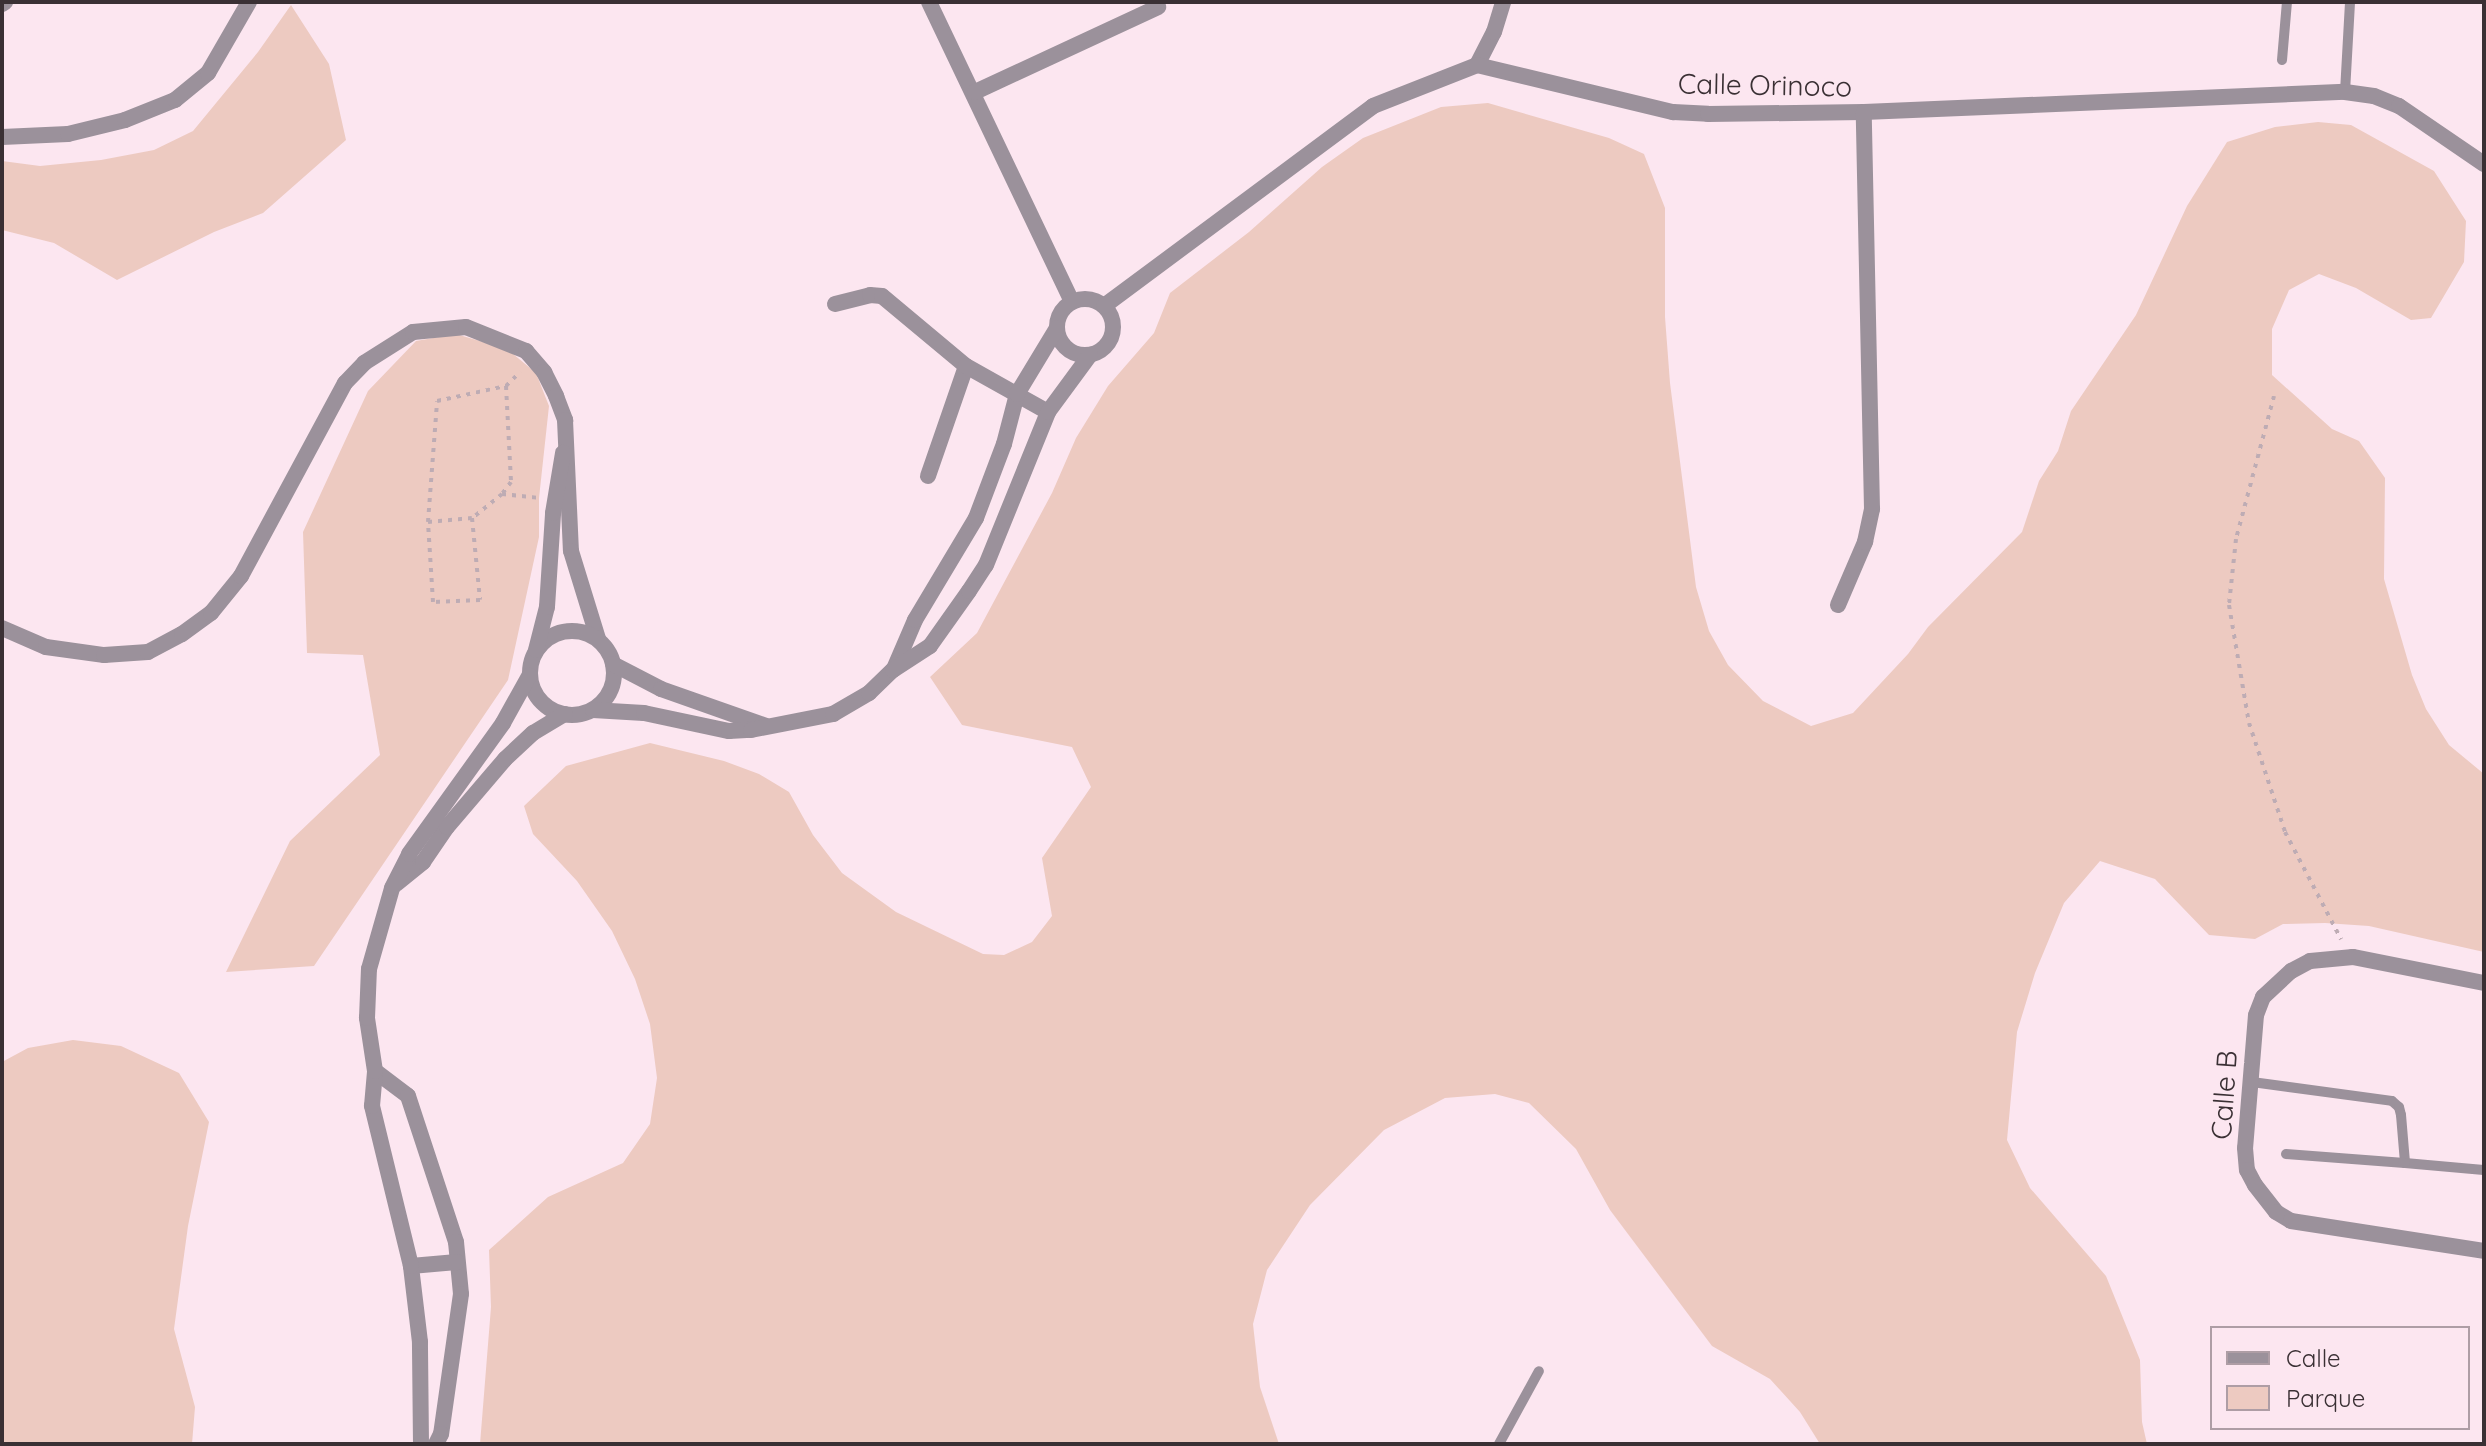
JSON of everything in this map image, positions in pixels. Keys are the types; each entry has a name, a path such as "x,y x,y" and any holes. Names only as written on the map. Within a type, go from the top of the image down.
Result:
{"street":[{"path":"2,137 68,134 125,120 175,100 208,73 249,2"},
{"path":"929,2 975,92 1072,302"},
{"path":"1104,306 1373,106 1477,65 1503,2"},
{"path":"975,92 1158,7"},
{"name":"Calle Orinoco","path":"1477,65 1673,112 1864,112 2345,92 2374,96 2399,106 2436,128 2484,164"},
{"path":"1838,605 1865,542 1872,509 1864,112"},
{"path":"835,304 870,295 882,296 966,366 1048,412"},
{"path":"392,888 423,862 447,827 505,759 533,733 565,714 593,710 644,713 729,731 768,727 833,714 861,699 893,670 930,646 986,565 1048,412 1090,355 1106,346 1113,330 1110,313 1104,306 1092,300 1072,302 1061,313 1057,328 1017,394 1000,455 976,518 915,620 893,670"},
{"path":"2,628 20,638 73,652 133,656 159,647 211,613 233,587 345,383 364,363 413,332 466,327 526,351 544,372 560,408 565,420 571,551 598,639 613,664 691,701 768,727"},
{"path":"1057,328 1067,349 1090,355"},
{"path":"928,476 966,366"},
{"path":"421,1444 420,1342 411,1266 372,1106 375,1071 367,1018 369,969 392,888 409,854 503,723 529,676 547,607 555,499 565,447"},
{"path":"942,575 950,590 959,593 969,591"},
{"path":"536,650 557,633 570,631 598,639"},
{"path":"593,710 611,689 613,664"},
{"path":"529,676 540,700 565,714"},
{"name":"Calle B","path":"2484,983 2353,957 2310,961 2276,983 2263,997 2256,1015 2247,1170 2276,1212 2291,1221 2484,1251"},
{"path":"375,1071 408,1096 449,1212 461,1294 441,1434 436,1444"},
{"path":"411,1266 457,1262"}],"lane":[{"path":"2282,60 2287,2"},
{"path":"2345,92 2350,2"},
{"path":"2252,1082 2392,1101 2399,1107 2401,1115 2405,1163"},
{"path":"2286,1154 2484,1170"},
{"path":"1499,1444 1539,1371"}],"path":[{"path":"472,518 480,600 433,602 428,522 437,401 506,386 534,360"},
{"path":"428,522 472,518 502,494 511,482 506,386"},
{"path":"2274,396 2236,539 2229,605 2249,723 2285,832 2293,854 2353,957"},
{"path":"502,494 555,499"}],"green space":[{"path":"291,5 329,64 346,140 263,213 214,232 117,280 54,243 2,230 2,161 40,166 101,160 154,150 193,131 258,52"},
{"path":"1488,103 1609,138 1644,154 1665,208 1665,317 1670,383 1696,587 1709,631 1728,665 1763,701 1811,726 1853,713 1908,654 1928,627 2022,532 2039,481 2058,451 2071,411 2136,315 2187,206 2227,142 2275,127 2318,122 2351,125 2434,171 2466,221 2464,262 2431,318 2411,320 2356,288 2319,274 2289,290 2272,329 2272,375 2332,429 2359,441 2385,478 2384,579 2412,675 2426,709 2449,745 2484,774 2484,952 2369,926 2325,923 2283,924 2255,939 2209,935 2155,879 2100,861 2064,903 2035,973 2017,1032 2007,1140 2030,1188 2106,1276 2140,1360 2142,1422 2147,1444 1820,1444 1800,1412 1770,1379 1712,1346 1610,1210 1576,1149 1529,1103 1495,1094 1445,1098 1384,1130 1310,1205 1267,1270 1253,1324 1260,1387 1279,1444 480,1444 491,1307 489,1250 548,1197 623,1163 650,1124 657,1078 650,1024 635,979 612,931 577,881 533,834 524,806 566,766 650,743 724,761 759,774 789,792 813,835 842,873 896,912 983,954 1004,955 1032,942 1052,916 1042,858 1091,787 1072,747 962,725 930,677 977,633 1052,493 1076,438 1108,386 1154,333 1170,293 1249,232 1322,167 1363,138 1441,107"},
{"path":"456,334 507,349 536,373 549,406 539,498 539,537 508,680 314,966 226,972 290,841 380,755 363,655 307,653 303,532 368,391 416,341"},
{"path":"73,1040 121,1046 179,1073 209,1122 188,1226 174,1329 195,1407 192,1444 2,1444 2,1062 28,1048"}]}
